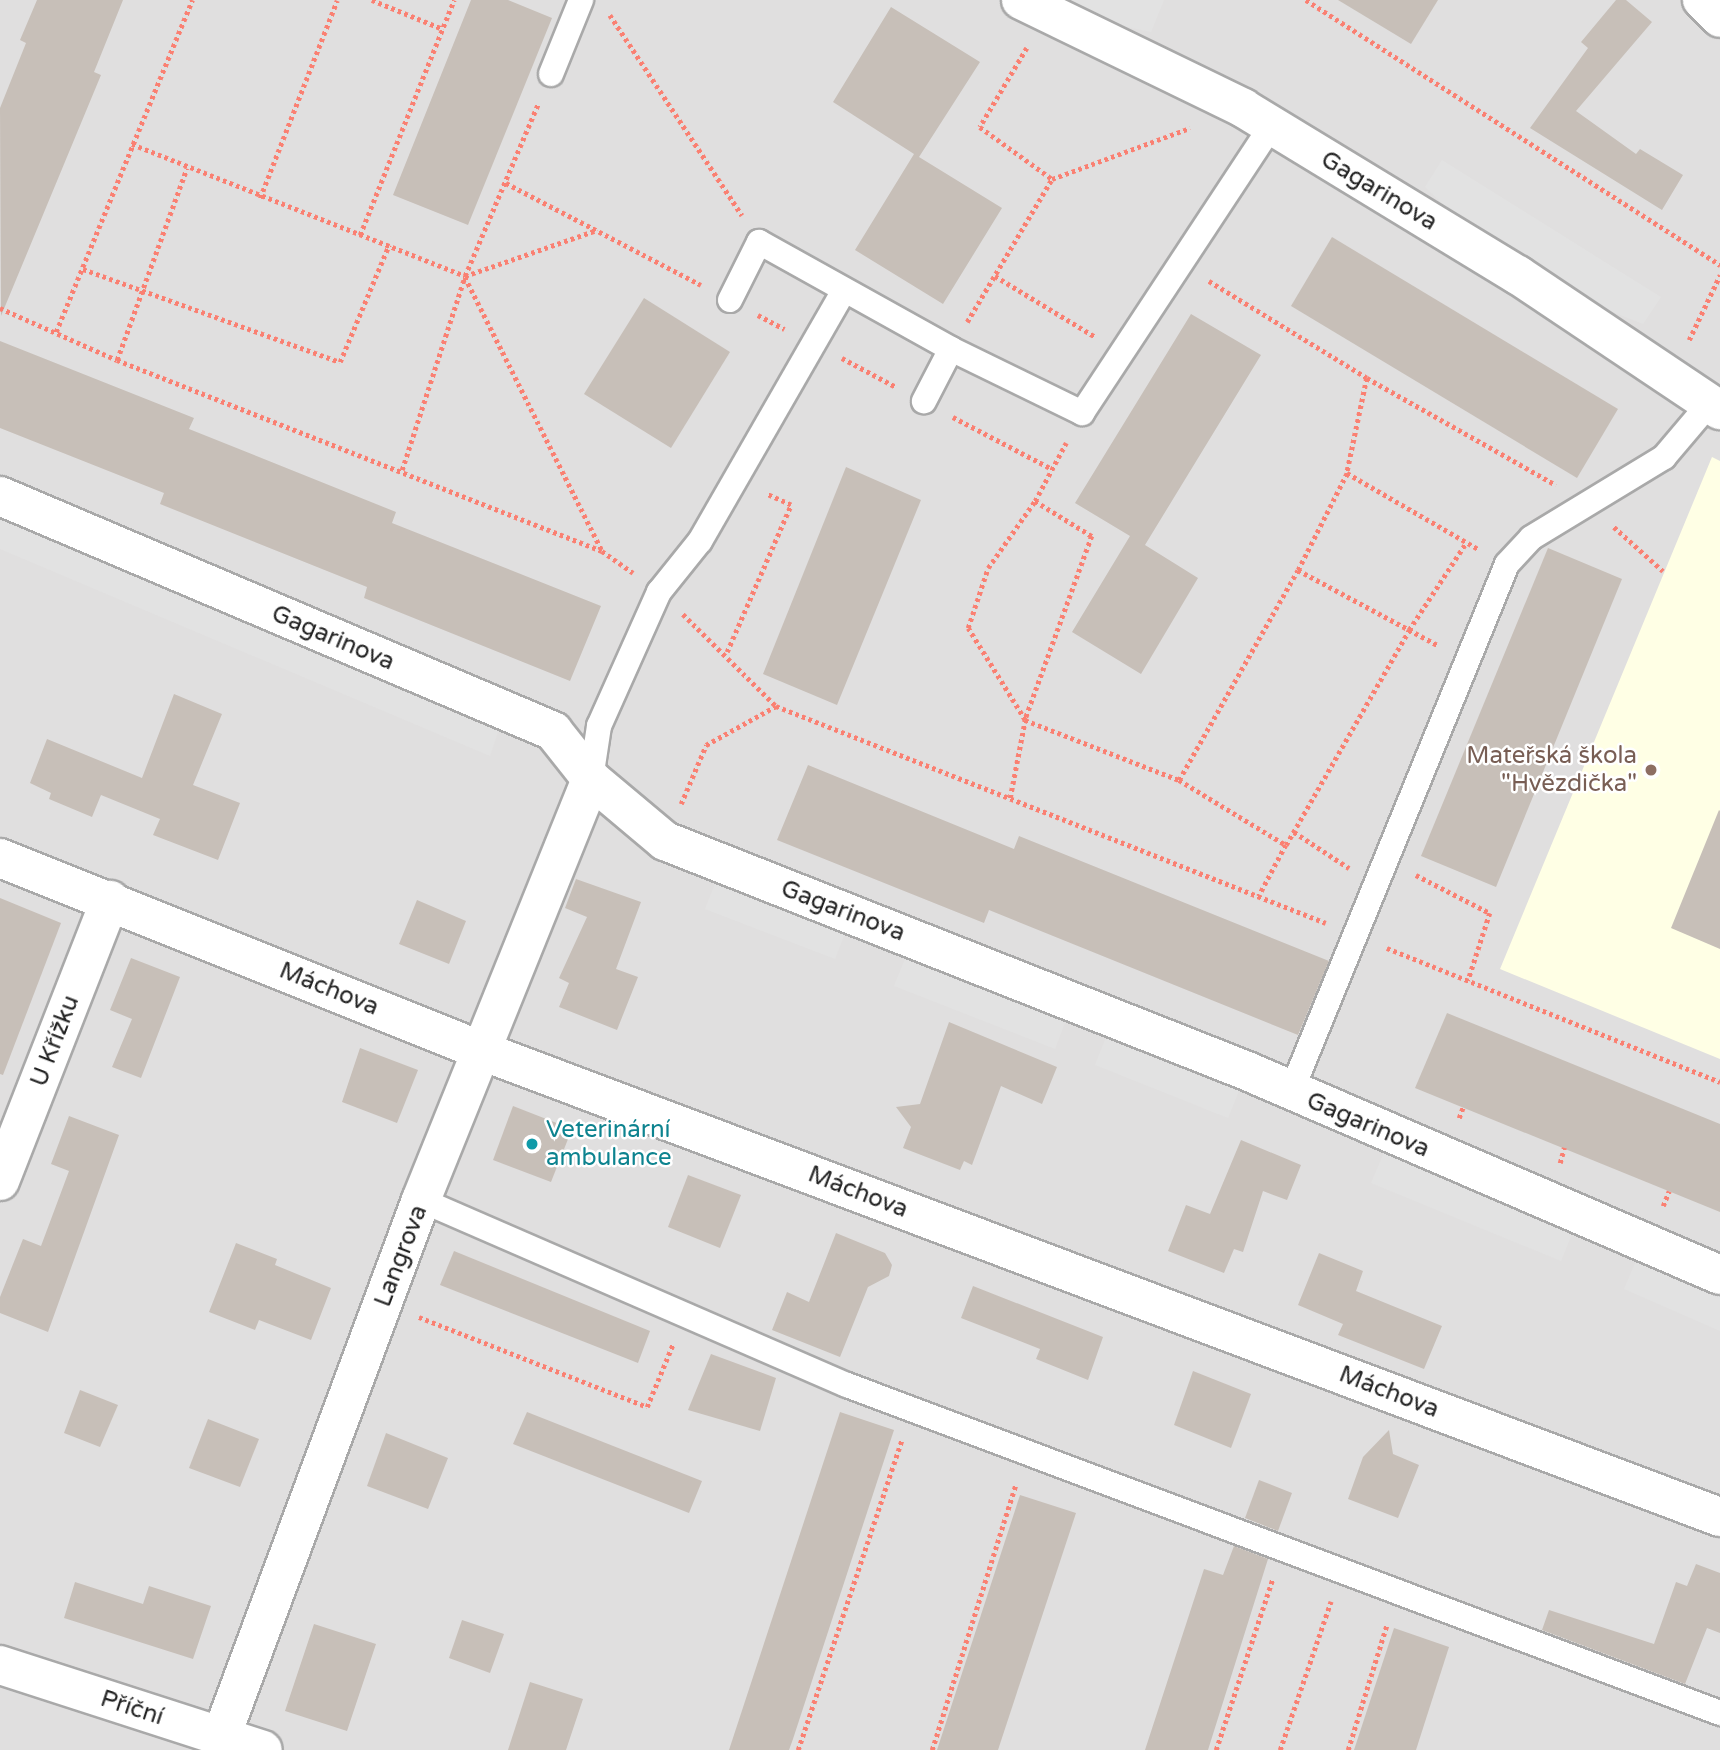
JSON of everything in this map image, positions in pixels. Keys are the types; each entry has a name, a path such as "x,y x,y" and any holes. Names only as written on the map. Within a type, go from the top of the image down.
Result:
{"street":[{"path":"1702,0 1720,18"},
{"name":"Gagarinova","path":"1035,6 1257,117 1518,275 1715,407"},
{"name":"Gagarinova","path":"0,496 553,731 591,779 665,841 1291,1092 1720,1275"},
{"name":"Langrova","path":"221,1737 421,1200 591,779"},
{"name":"Máchova","path":"0,858 482,1051 1720,1517"},
{"name":"U Křížku","path":"0,1181 110,900"},
{"name":"Příční","path":"0,1665 263,1750"}],"lane":[{"path":"551,74 581,0"},
{"path":"730,300 759,242 843,292 1082,414 1182,264 1257,117"},
{"path":"591,779 599,726 659,592 700,541 843,292"},
{"path":"924,401 951,349"},
{"path":"1291,1092 1376,885 1384,859 1507,564 1531,538 1590,505 1664,457 1715,407"},
{"path":"421,1200 913,1409 1720,1713"}],"path":[{"path":"56,332 192,0"},
{"path":"260,198 337,0"},
{"path":"375,0 443,29"},
{"path":"360,235 454,0"},
{"path":"1306,0 1720,265"},
{"path":"1035,6 980,127 1052,179"},
{"path":"607,12 759,242"},
{"path":"402,470 465,276 551,74"},
{"path":"951,349 1052,179 1257,117"},
{"path":"132,144 260,198 465,276 597,230"},
{"path":"117,360 187,168"},
{"path":"506,183 1052,469"},
{"path":"83,269 340,362 388,245"},
{"path":"1182,264 1367,378 1590,505 1663,571"},
{"path":"1670,379 1720,275"},
{"path":"465,276 602,551"},
{"path":"995,276 1122,353"},
{"path":"0,308 117,360 602,551 659,592 727,652 776,706 1259,896 1720,1082"},
{"path":"1179,780 1298,570 1347,473 1367,378"},
{"path":"1082,414 1035,501 988,568 968,628 1025,720 1179,780 1286,845"},
{"path":"1347,473 1507,564"},
{"path":"727,652 791,505 734,481"},
{"path":"1010,798 1025,720 1092,536 1035,501"},
{"path":"1259,896 1409,630 1466,543"},
{"path":"1298,570 1468,661"},
{"path":"695,770 706,745 776,706"},
{"path":"1294,832 1376,885"},
{"path":"1384,859 1490,913 1468,981"},
{"path":"383,1303 647,1407 685,1314"},
{"path":"799,1750 913,1409"},
{"path":"932,1750 1026,1452"},
{"path":"1216,1750 1283,1548"},
{"path":"1280,1750 1342,1571"},
{"path":"1348,1750 1397,1591"}],"shaded area":[{"path":"0,0 1720,0 1720,1750 0,1750"},
{"path":"1033,0 1164,0 1151,32 1049,11"},
{"path":"1442,160 1661,297 1643,324 1518,275 1425,187"},
{"name":"Mateřská škola \"Hvězdička\"","path":"1712,457 1720,461 1720,1059 1500,969"},
{"path":"0,494 505,711 490,756 0,549"},
{"path":"723,864 852,915 835,959 705,909"},
{"path":"913,939 1073,1001 1055,1049 894,986"},
{"path":"1114,1017 1247,1071 1228,1118 1095,1065"},
{"path":"1391,1136 1580,1214 1561,1261 1371,1183"},
{"path":"1644,1242 1720,1275 1720,1331 1624,1289"}],"building":[{"path":"37,0 123,0 94,72 101,75 1,316 0,108 26,43 20,40"},
{"path":"471,0 508,0 552,18 468,225 393,195"},
{"path":"1338,0 1438,0 1411,44"},
{"path":"1616,0 1626,0 1652,22 1576,111 1636,154 1640,149 1683,175 1662,210 1530,128 1588,48 1581,42"},
{"path":"891,7 980,62 919,157 1002,208 943,304 855,250 914,154 833,102"},
{"path":"1332,237 1618,409 1577,478 1291,306"},
{"path":"644,298 730,352 671,448 584,394"},
{"path":"1191,314 1261,355 1145,545 1198,578 1141,674 1072,632 1130,536 1075,503"},
{"path":"0,341 194,418 189,429 396,512 392,523 601,606 570,681 364,598 367,587 160,504 164,493 0,428"},
{"path":"846,467 921,500 837,705 763,674"},
{"path":"1548,548 1622,579 1496,887 1421,856"},
{"path":"174,694 222,714 193,785 240,803 218,860 153,835 160,819 101,795 92,817 49,799 51,793 30,783 47,739 142,778"},
{"path":"808,765 1014,849 1019,836 1329,961 1298,1035 989,910 984,923 777,840"},
{"path":"1720,811 1720,949 1671,928"},
{"path":"576,879 641,902 616,969 638,977 617,1030 559,1007 569,983 559,978 587,917 565,908"},
{"path":"0,898 61,923 3,1075 0,1074"},
{"path":"417,900 466,921 449,964 399,944"},
{"path":"131,958 180,977 141,1078 112,1067 132,1019 110,1010"},
{"path":"1447,1013 1720,1124 1720,1212 1415,1088"},
{"path":"949,1022 1057,1067 1042,1104 1001,1086 972,1165 964,1161 960,1170 903,1148 911,1127 896,1107 920,1104"},
{"path":"360,1048 418,1070 397,1123 342,1102"},
{"name":"Veterinární ambulance","path":"513,1106 572,1129 551,1182 493,1160"},
{"path":"69,1116 119,1135 48,1332 0,1313 0,1297 23,1239 41,1246 69,1171 51,1164"},
{"path":"1241,1140 1301,1165 1287,1200 1263,1191 1243,1252 1234,1249 1224,1273 1168,1251 1186,1205 1210,1214"},
{"path":"688,1175 741,1195 720,1248 668,1227"},
{"path":"836,1233 885,1253 892,1265 889,1276 868,1287 840,1357 772,1330 787,1292 809,1302"},
{"path":"236,1243 277,1259 275,1265 331,1288 311,1340 259,1320 255,1330 209,1312"},
{"path":"454,1251 650,1331 638,1363 440,1285"},
{"path":"1319,1253 1363,1271 1356,1291 1442,1326 1424,1369 1338,1335 1343,1324 1298,1305"},
{"path":"973,1286 1103,1337 1088,1380 1036,1359 1040,1349 961,1318"},
{"path":"711,1354 776,1378 760,1431 688,1410"},
{"path":"1193,1371 1251,1394 1231,1448 1174,1425"},
{"path":"80,1390 118,1405 100,1447 64,1433"},
{"path":"527,1412 702,1481 689,1513 513,1444"},
{"path":"840,1412 894,1430 793,1739 789,1750 729,1750"},
{"path":"208,1419 259,1439 240,1487 189,1468"},
{"path":"1389,1430 1393,1454 1419,1465 1398,1518 1348,1499 1363,1457"},
{"path":"386,1433 448,1458 428,1509 367,1486"},
{"path":"1259,1480 1292,1493 1278,1531 1245,1518"},
{"path":"1020,1495 1076,1513 998,1750 937,1750"},
{"path":"1234,1546 1268,1559 1208,1750 1145,1750 1204,1569 1223,1575"},
{"path":"1696,1564 1720,1573 1720,1633 1707,1628 1685,1684 1542,1630 1549,1610 1654,1644 1676,1582 1687,1586"},
{"path":"75,1582 143,1604 149,1586 211,1606 193,1659 64,1618"},
{"path":"462,1620 504,1634 490,1673 449,1658"},
{"path":"314,1624 376,1644 347,1731 285,1711"},
{"path":"1394,1628 1449,1647 1416,1750 1354,1750"},
{"path":"530,1682 583,1699 566,1750 508,1750"}],"place":[{"name":"Mateřská škola \"Hvězdička\"","path":"1651,770"},
{"name":"Veterinární ambulance","path":"532,1144"}]}
